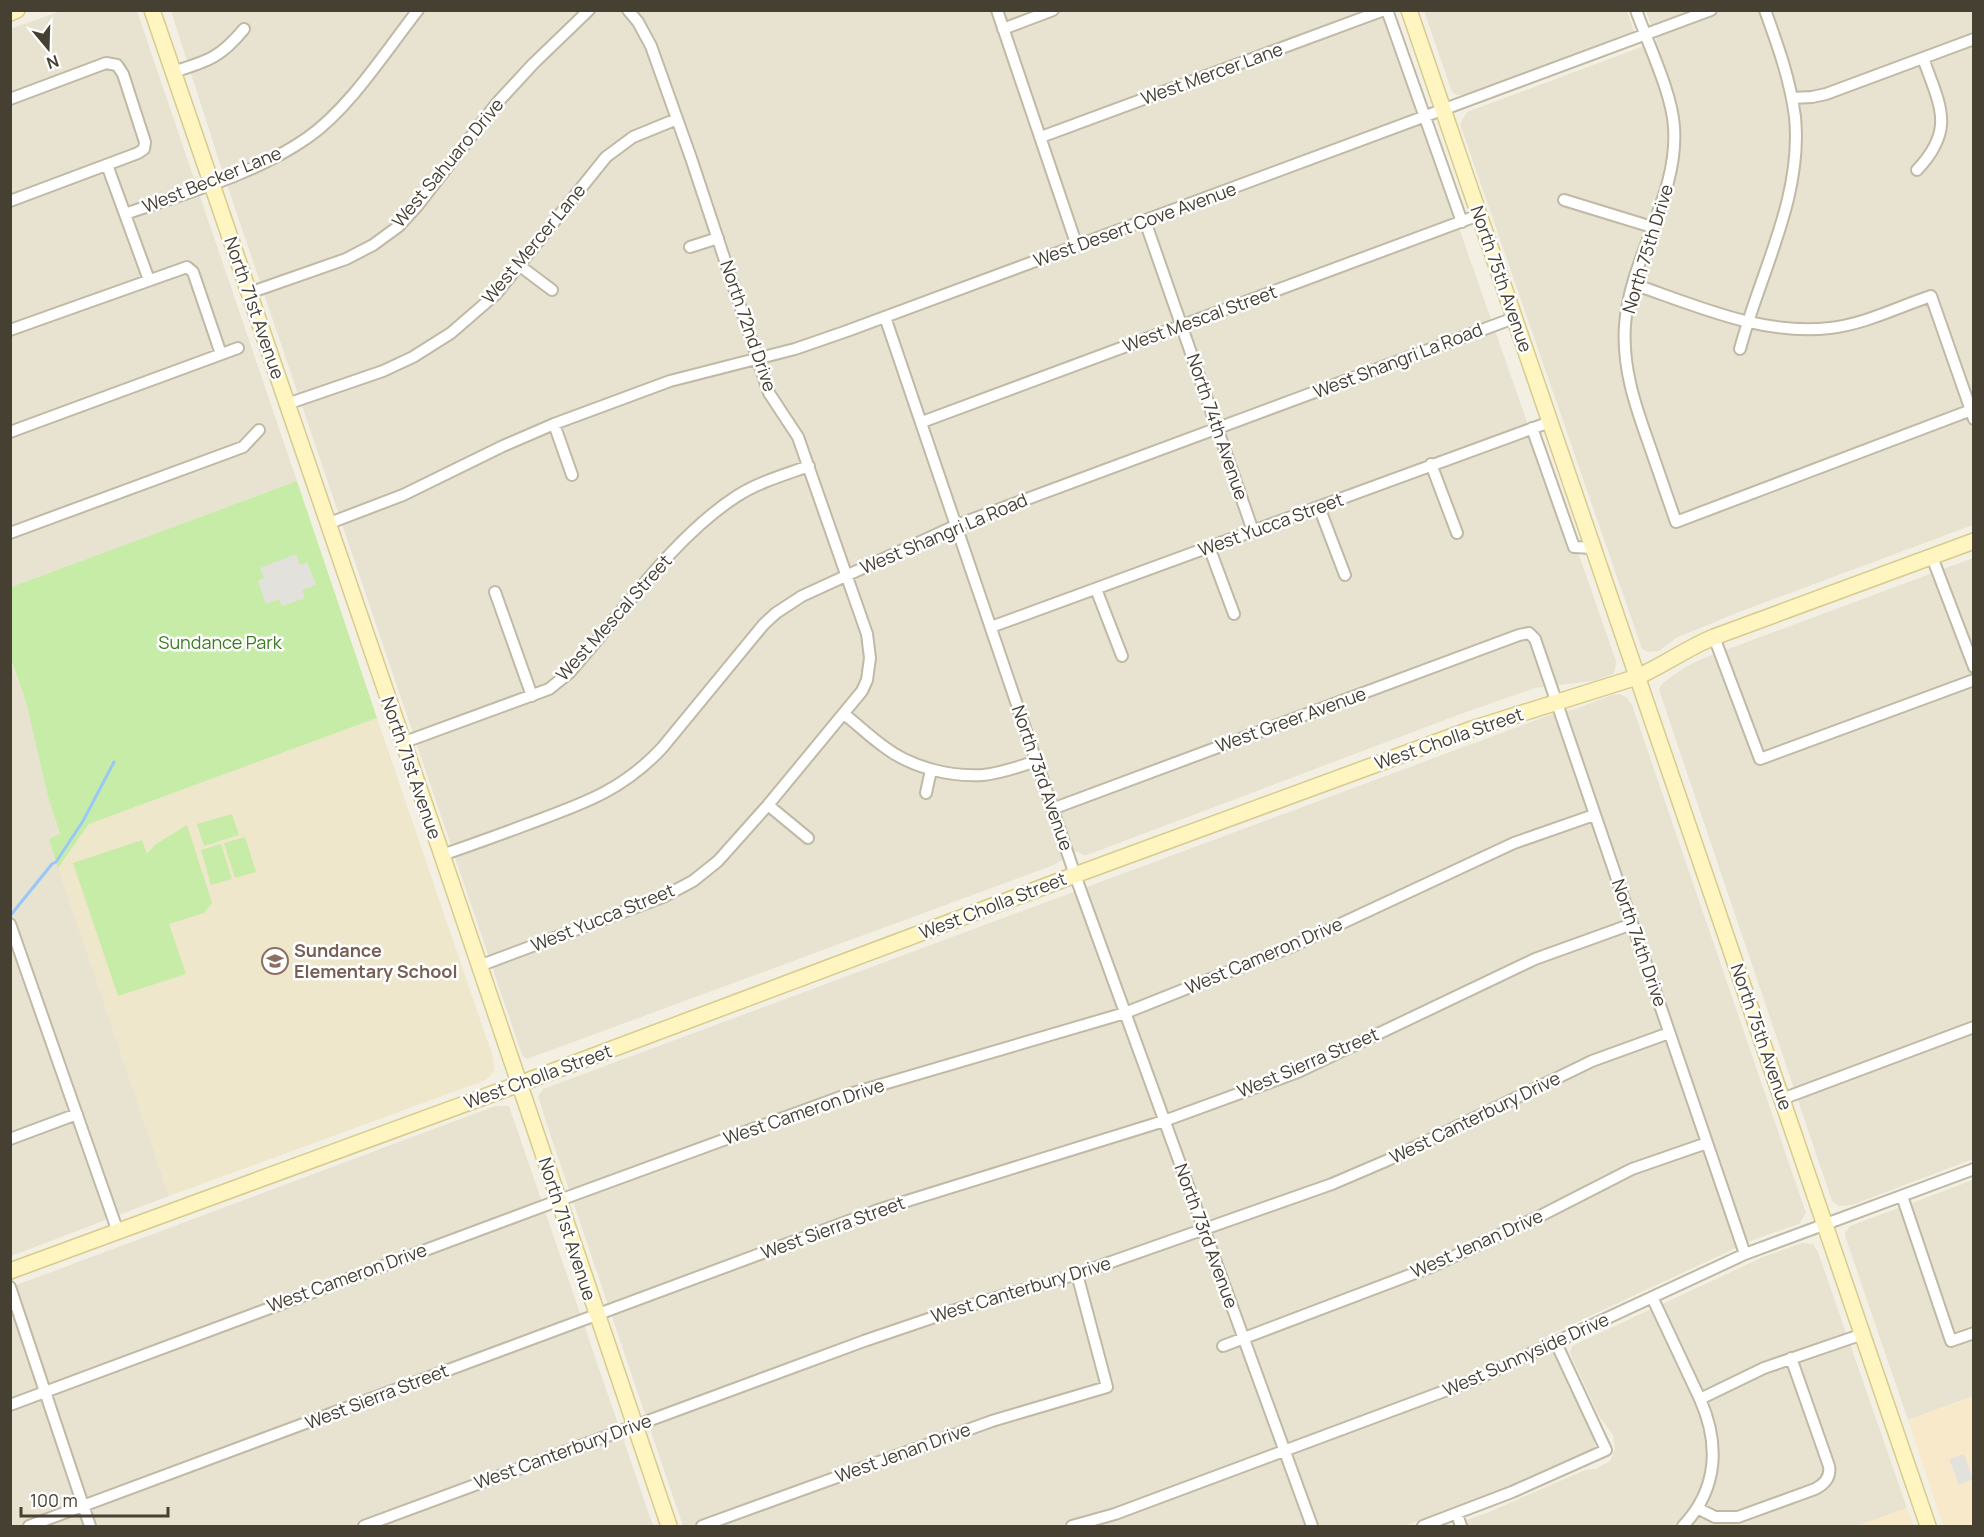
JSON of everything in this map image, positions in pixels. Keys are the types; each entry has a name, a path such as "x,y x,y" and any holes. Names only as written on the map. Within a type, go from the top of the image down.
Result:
{"street":[{"path":"10,13 17,10"},
{"name":"North 71st Avenue","path":"152,10 442,855 669,1527"},
{"name":"West Becker Lane","path":"124,214 211,184 269,160 308,137 348,100 418,10"},
{"name":"West Sahuaro Drive","path":"249,293 346,259 373,245 399,226 504,96 533,64 590,10"},
{"name":"North 72nd Drive","path":"628,10 638,22 651,46 769,393 798,437 867,634 870,658 867,680 844,714"},
{"path":"997,10 1077,246"},
{"path":"1003,29 1053,10"},
{"name":"West Mercer Lane","path":"1041,137 1385,10"},
{"name":"North 75th Avenue","path":"1385,10 1462,222"},
{"name":"North 75th Avenue","path":"1409,10 1928,1527"},
{"name":"North 75th Drive","path":"1636,10 1671,106 1675,141 1669,181 1633,284 1625,324 1625,359 1629,381 1676,522 1973,413"},
{"name":"West Desert Cove Avenue","path":"327,524 403,495 502,446 554,424 670,381 811,344 1711,10"},
{"path":"1740,349 1783,218 1789,195 1796,145 1792,98 1785,66 1765,10"},
{"path":"173,72 219,55 244,29"},
{"path":"1792,98 1826,94 1974,39"},
{"path":"1917,170 1937,146 1941,130 1941,111 1923,58"},
{"path":"10,99 106,63 117,65 123,75 145,142 144,149 138,153 10,201"},
{"name":"West Mercer Lane","path":"287,404 383,371 426,350 467,320 496,294 606,158 633,136 677,119"},
{"path":"107,165 149,280"},
{"path":"1564,200 1652,227"},
{"name":"West Mescal Street","path":"922,422 1479,215"},
{"name":"North 74th Avenue","path":"1145,221 1253,531"},
{"name":"North 72nd Drive","path":"690,247 718,238"},
{"path":"520,266 552,290"},
{"path":"10,330 187,267 193,272 221,354"},
{"path":"1633,284 1747,322 1782,328 1830,328 1853,323 1931,296 1973,413"},
{"name":"North 73rd Avenue","path":"885,317 1075,875 1312,1527"},
{"name":"West Shangri La Road","path":"442,855 581,805 620,784 649,762 662,748 753,637 776,613 802,596 957,525 1514,318"},
{"path":"10,432 238,348"},
{"name":"West Yucca Street","path":"992,627 1550,422"},
{"path":"554,424 572,475"},
{"path":"1532,428 1574,547 1593,548"},
{"path":"12,530 243,447 259,430"},
{"path":"1431,464 1456,533"},
{"name":"West Mescal Street","path":"402,743 549,689 570,673 678,545 708,517 752,488 809,466"},
{"path":"1319,507 1345,575"},
{"name":"West Cholla Street","path":"10,1271 1472,729 1637,677 1664,664 1691,646 1974,541"},
{"path":"1209,547 1234,614"},
{"path":"1932,557 1974,667"},
{"path":"1096,589 1122,656"},
{"path":"495,592 532,696"},
{"name":"North 74th Drive","path":"1529,633 1535,639 1745,1254"},
{"name":"West Greer Avenue","path":"1052,809 1529,633"},
{"path":"1714,637 1760,759 1974,680"},
{"path":"844,714 899,757 931,770 983,775 1009,770 1036,761"},
{"name":"West Yucca Street","path":"479,966 663,897 693,881 718,861 844,714"},
{"path":"926,793 931,770"},
{"path":"768,805 807,838"},
{"name":"West Cameron Drive","path":"10,1405 846,1095 1125,1013 1293,946 1514,843 1594,815"},
{"path":"10,924 118,1232"},
{"name":"West Sierra Street","path":"29,1527 878,1210 1164,1121 1298,1072 1535,959 1632,924"},
{"path":"1782,1098 1974,1027"},
{"name":"West Canterbury Drive","path":"364,1527 874,1337 1077,1274 1332,1184 1388,1160 1592,1061 1669,1033"},
{"path":"10,1139 77,1114"},
{"name":"West Jenan Drive","path":"1244,1339 1431,1267 1540,1216 1632,1168 1707,1143"},
{"name":"West Sunnyside Drive","path":"1072,1527 1115,1514 1285,1452 1474,1380 1745,1254 1974,1169"},
{"path":"1902,1196 1951,1341 1974,1333"},
{"name":"West Jenan Drive","path":"702,1527 992,1420 1107,1387 1077,1274"},
{"path":"10,1287 90,1527"},
{"path":"1653,1297 1710,1425 1713,1448 1710,1479 1697,1508 1683,1527"},
{"path":"1700,1399 1764,1368 1863,1334"},
{"path":"1223,1346 1244,1339"},
{"path":"1423,1527 1512,1492 1606,1450 1556,1343"},
{"path":"1697,1508 1715,1517 1738,1517 1815,1489 1826,1482 1829,1477 1829,1466 1791,1358"},
{"path":"1456,1514 1461,1527"}],"shaded area":[{"path":"61,11 137,11 297,481 11,587 10,29"},
{"path":"171,11 1383,11 1573,553 1578,552 1616,661 1615,670 1613,674 1593,681 1535,688 1087,855 1077,851 1054,865 527,1059 522,1055 221,167"},
{"path":"1424,11 1627,11 1634,31 1457,95 1452,92"},
{"path":"1646,11 1973,11 1973,525 1739,612 1676,638 1659,651 1649,652 1642,649 1460,124 1467,112 1657,41"},
{"path":"296,554 300,565 307,562 316,585 302,590 305,598 282,606 279,599 266,604 258,581 264,578 260,568"},
{"path":"1973,558 1973,1159 1852,1205 1839,1206 1832,1201 1659,690 1661,685 1672,676 1704,658"},
{"path":"10,660 26,702 48,797 60,835 49,839 169,1196 11,1256"},
{"path":"1620,694 1632,705 1806,1213 1799,1224 1753,1240 1545,1337 1594,1440 1595,1446 1592,1450 1520,1484 1404,1526 683,1526 547,1125 538,1096 543,1089 1547,716"},
{"name":"Sundance Elementary School","path":"377,718 492,1054 495,1071 486,1080 169,1196 58,868 89,824"},
{"path":"495,1106 509,1106 653,1526 11,1526 11,1287"},
{"path":"1973,1180 1973,1396 1908,1420 1845,1233 1850,1226"},
{"path":"1802,1243 1813,1244 1818,1252 1907,1508 1857,1526 1450,1526 1489,1512 1585,1470 1596,1469 1610,1461 1615,1449 1613,1435 1599,1416 1572,1358 1570,1353 1572,1346 1763,1257"},
{"path":"1973,1396 1973,1526 1943,1526 1908,1420"},
{"path":"1964,1454 1973,1479 1959,1485 1949,1459"},
{"path":"1907,1508 1914,1526 1857,1526"}],"green space":[{"name":"Sundance Park","path":"297,481 377,718 89,824 58,868 49,839 60,834 48,797 26,702 11,660 11,587"},
{"path":"232,814 239,835 204,846 197,824"},
{"path":"187,825 212,903 204,913 169,924 186,974 118,996 73,863 142,840 147,854 156,844"},
{"path":"245,837 256,872 235,878 224,843"},
{"path":"221,844 232,879 211,885 201,850"}],"waterway":[{"path":"10,916 56,862 83,821 114,762"}],"place":[{"name":"Sundance Elementary School","path":"275,961"}]}
